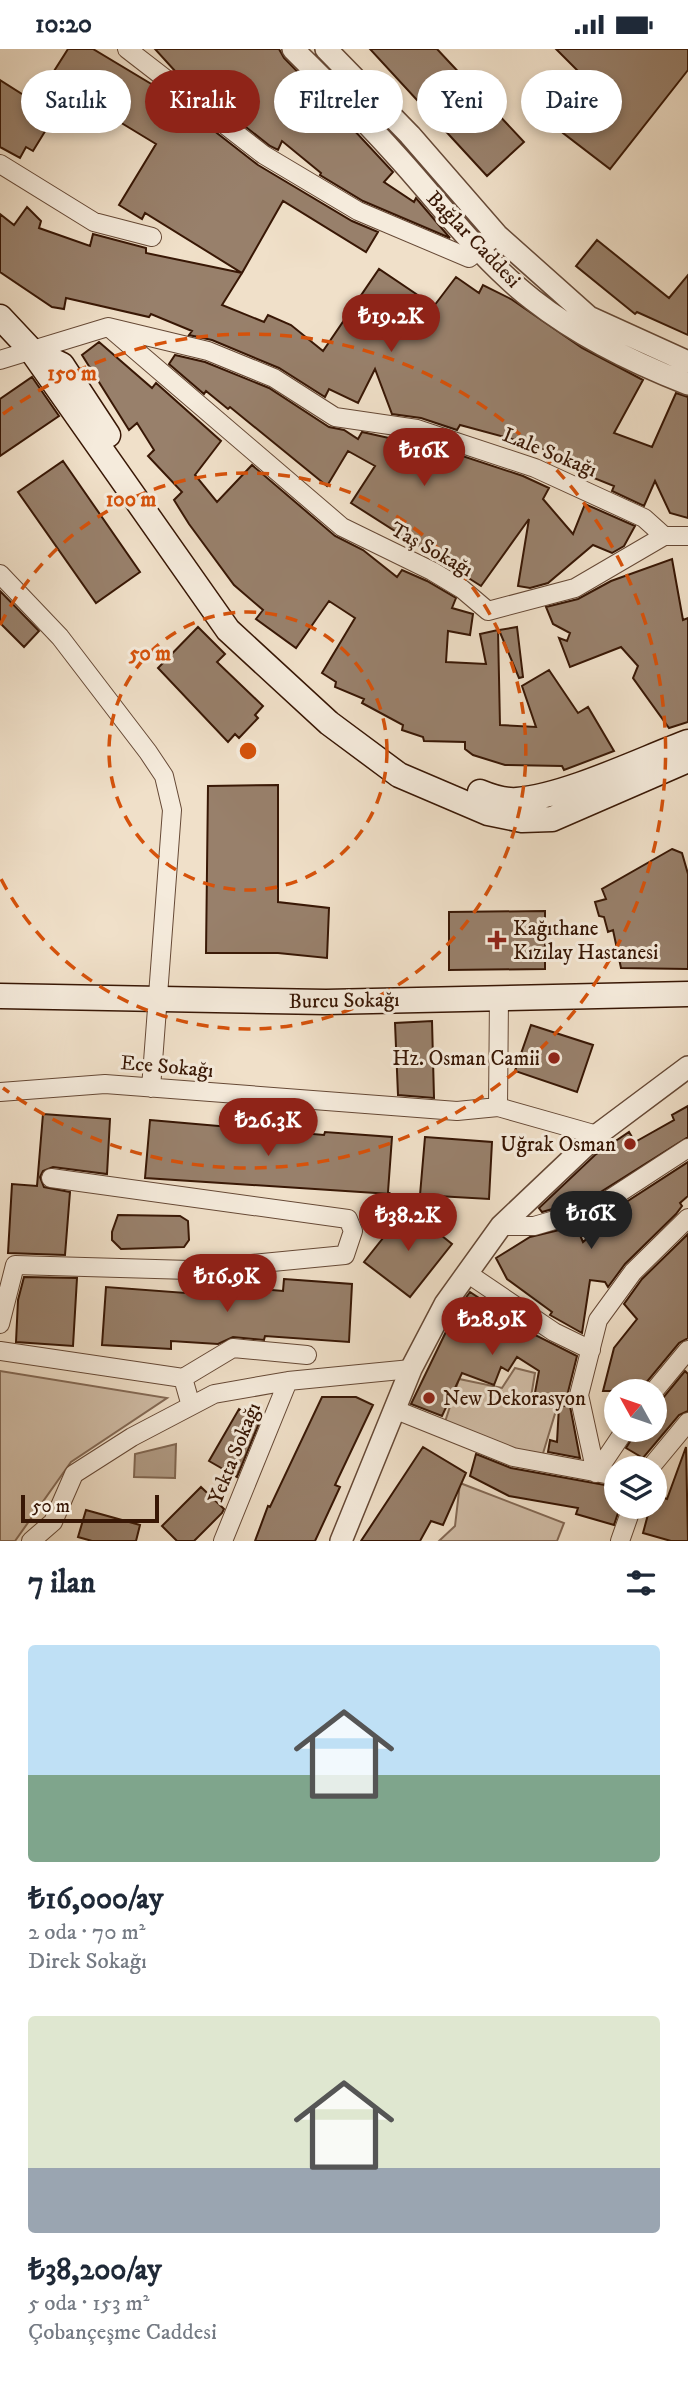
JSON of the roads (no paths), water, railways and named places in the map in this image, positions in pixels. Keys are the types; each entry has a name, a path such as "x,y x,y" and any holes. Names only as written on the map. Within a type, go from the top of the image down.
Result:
{"main road":[{"path":"0,317 31,350 228,630 329,723 399,775 488,813 522,820 552,819 688,760"},
{"path":"31,350 62,365 212,582 256,639 321,698 405,762 497,799 515,801 545,796 688,742"},
{"name":"Burcu Sokağı","path":"0,996 326,1002 688,994"}],"street":[{"path":"127,49 264,155 358,211 469,258 497,235"},
{"name":"Bağlar Caddesi","path":"293,49 392,151 480,251 533,300 580,331 649,369 688,384"},
{"name":"Bağlar Caddesi","path":"326,49 410,135 497,235 589,317 688,362"},
{"path":"0,164 94,222 152,237"},
{"path":"0,360 108,327"},
{"name":"Lale Sokağı","path":"108,327 208,351 275,378 335,417 417,429 535,468 643,517 664,536"},
{"name":"Taş Sokağı","path":"108,327 342,527 432,571 462,589 488,611 575,588 664,536"},
{"path":"664,536 688,536"},
{"path":"0,575 60,637 164,776 172,810 151,1087"},
{"path":"498,1107 499,997"},
{"path":"341,1541 411,1369 445,1304 501,1226 597,1135 688,1067"},
{"name":"Ece Sokağı","path":"0,1093 105,1084 457,1111 498,1107 597,1135"},
{"path":"501,1226 534,1226 596,1208 688,1149"},
{"path":"0,1324 15,1265 190,1270 345,1255 353,1231 348,1219 51,1178"},
{"path":"596,1473 579,1395 598,1320 632,1272 688,1218"},
{"path":"467,1273 554,1332 591,1350"},
{"path":"0,1351 183,1378 233,1348 307,1355"},
{"path":"664,1379 688,1350"},
{"path":"31,1541 53,1522 74,1474 132,1437 214,1394 288,1381 411,1369"},
{"path":"183,1378 191,1406"},
{"name":"Yekta Sokağı","path":"223,1541 288,1381"},
{"path":"396,1410 513,1457 604,1474"},
{"path":"660,1456 688,1422"},
{"path":"596,1473 617,1442"},
{"path":"620,1541 628,1519"}],"place":[{"name":"Kağıthane Kızılay Hastanesi","path":"497,940"},
{"name":"Hz. Osman Camii","path":"554,1058"},
{"name":"Uğrak Osman","path":"630,1144"},
{"name":"New Dekorasyon","path":"429,1398"}]}
